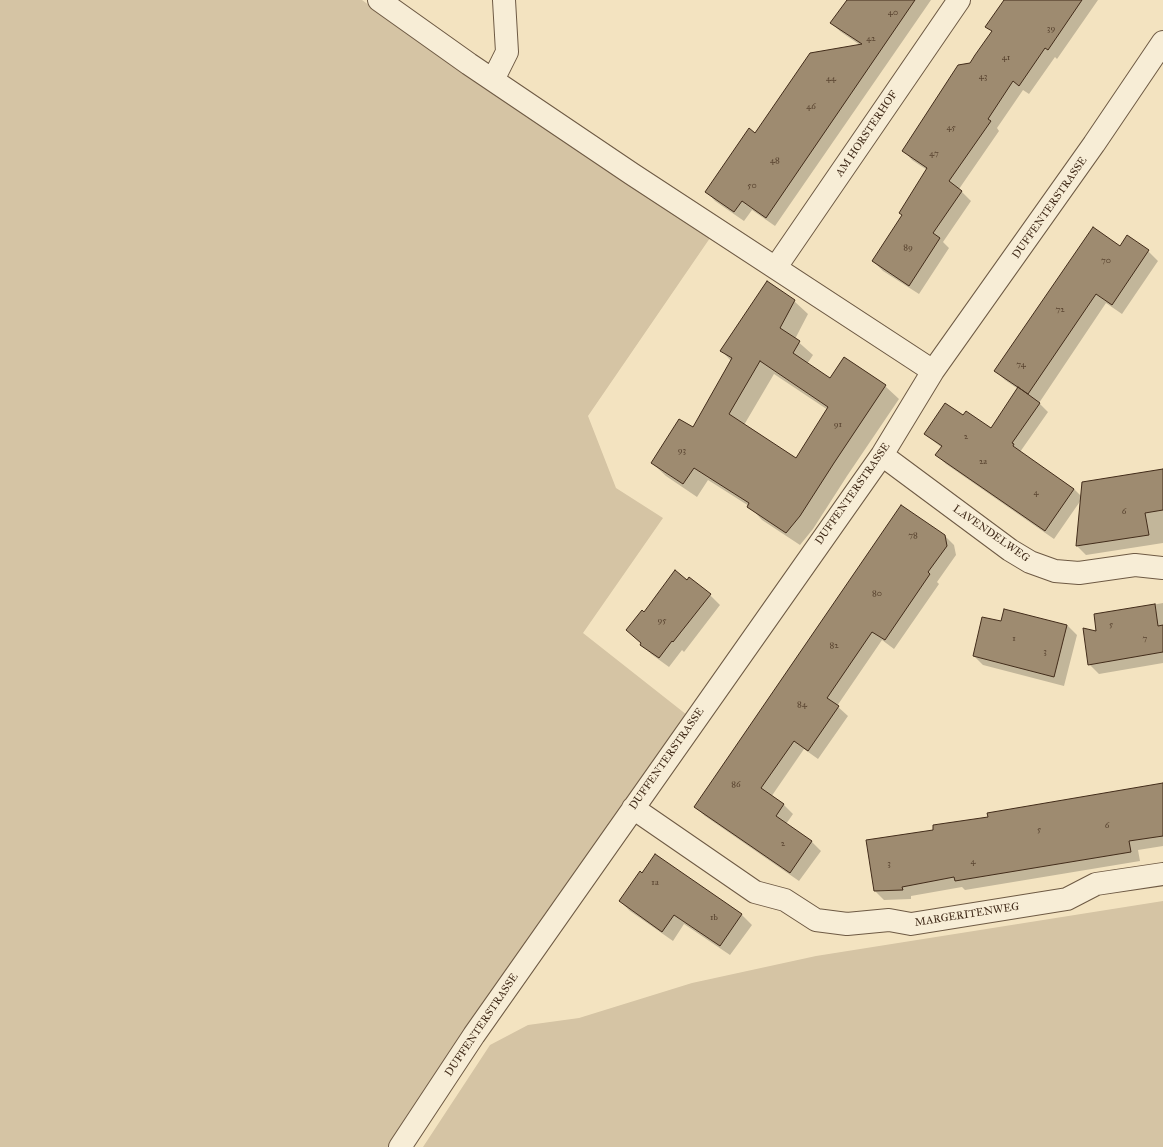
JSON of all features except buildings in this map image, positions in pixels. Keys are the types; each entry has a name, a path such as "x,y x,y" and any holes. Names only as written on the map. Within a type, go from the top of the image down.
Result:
{"street":[{"path":"379,0 493,80 632,174 933,371"},
{"path":"493,80 507,52 504,0"},
{"name":"AM HORSTERHOF","path":"776,267 959,0"},
{"name":"DUFFENTERSTRASSE","path":"400,1147 474,1035 882,455 933,371 1094,144 1163,42"},
{"name":"LAVENDELWEG","path":"882,455 1010,550 1030,562 1055,571 1079,573 1135,566 1163,568"},
{"name":"MARGERITENWEG","path":"633,808 755,892 785,900 816,920 847,924 889,920 911,924 1067,898 1096,884 1163,874"}],"shaded area":[{"path":"0,0 362,0 463,74 710,238 588,416 616,488 663,518 583,633 687,715 625,802 393,1147 0,1147"},
{"path":"1163,901 1163,1147 423,1147 490,1045 528,1025 579,1018 692,983 816,956"}]}
